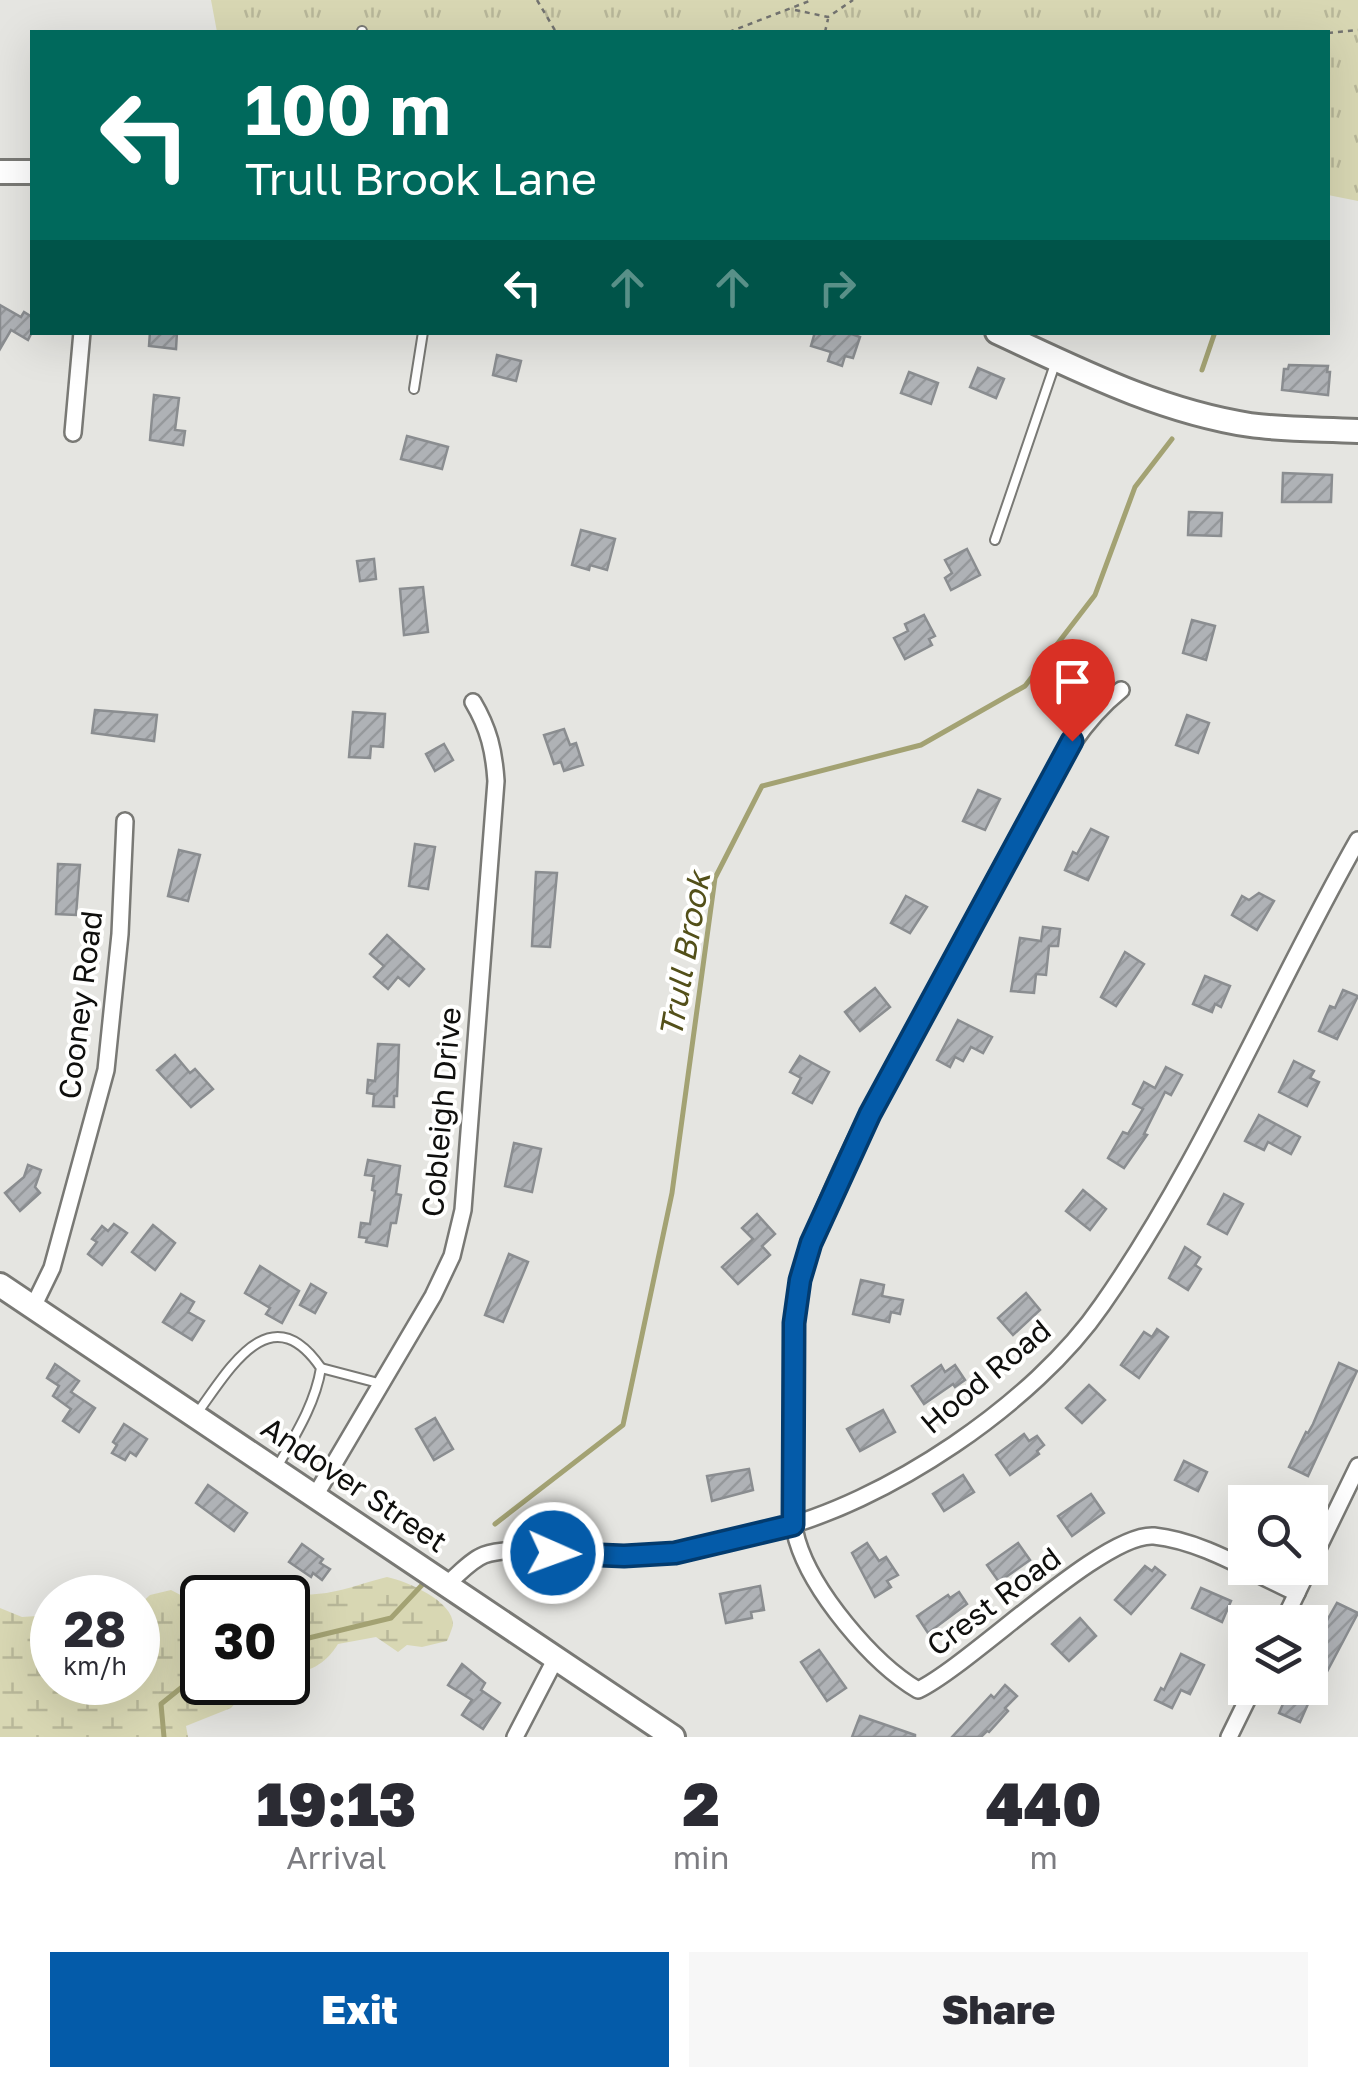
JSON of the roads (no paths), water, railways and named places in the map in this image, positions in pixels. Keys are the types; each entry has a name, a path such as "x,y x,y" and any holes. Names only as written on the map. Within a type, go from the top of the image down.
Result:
{"main road":[{"path":"0,172 30,172"},
{"path":"1003,335 1110,386 1219,418 1267,426 1358,431"},
{"name":"Andover Street","path":"0,1285 674,1737"}],"street":[{"path":"74,434 82,335"},
{"path":"793,1525 794,1323 800,1280 811,1243 870,1114 1053,774 1097,709 1121,690"},
{"name":"Cobleigh Drive","path":"315,1496 433,1296 452,1256 464,1210 496,782 489,733 473,702"},
{"name":"Cooney Road","path":"34,1307 52,1268 106,1070 120,934 126,821"},
{"name":"Hood Road","path":"448,1583 485,1555 675,1553 793,1525 878,1488 939,1455 1026,1388 1101,1307 1159,1214 1312,920 1358,840"},
{"path":"1328,1528 1358,1466"},
{"name":"Crest Road","path":"793,1525 806,1562 872,1655 918,1690 935,1682 1002,1628 1119,1545 1150,1535 1186,1542 1297,1592"},
{"path":"1291,1605 1300,1585"},
{"path":"515,1737 556,1658"},
{"path":"1228,1737 1245,1705"}],"lane":[{"path":"414,389 423,335"},
{"path":"995,540 1056,361"},
{"path":"196,1416 236,1360 254,1345 272,1338 291,1339 307,1347 321,1368 382,1384"},
{"path":"276,1470 313,1400 321,1368"}],"waterway":[{"name":"Trull Brook","path":"1202,370 1214,335"},
{"name":"Trull Brook","path":"495,1524 623,1425 672,1193 715,878 762,786 921,745 1025,686 1095,595 1135,487 1172,439"},
{"name":"Trull Brook","path":"310,1638 391,1618 422,1585"},
{"name":"Trull Brook","path":"164,1737 161,1704 180,1689"}]}
